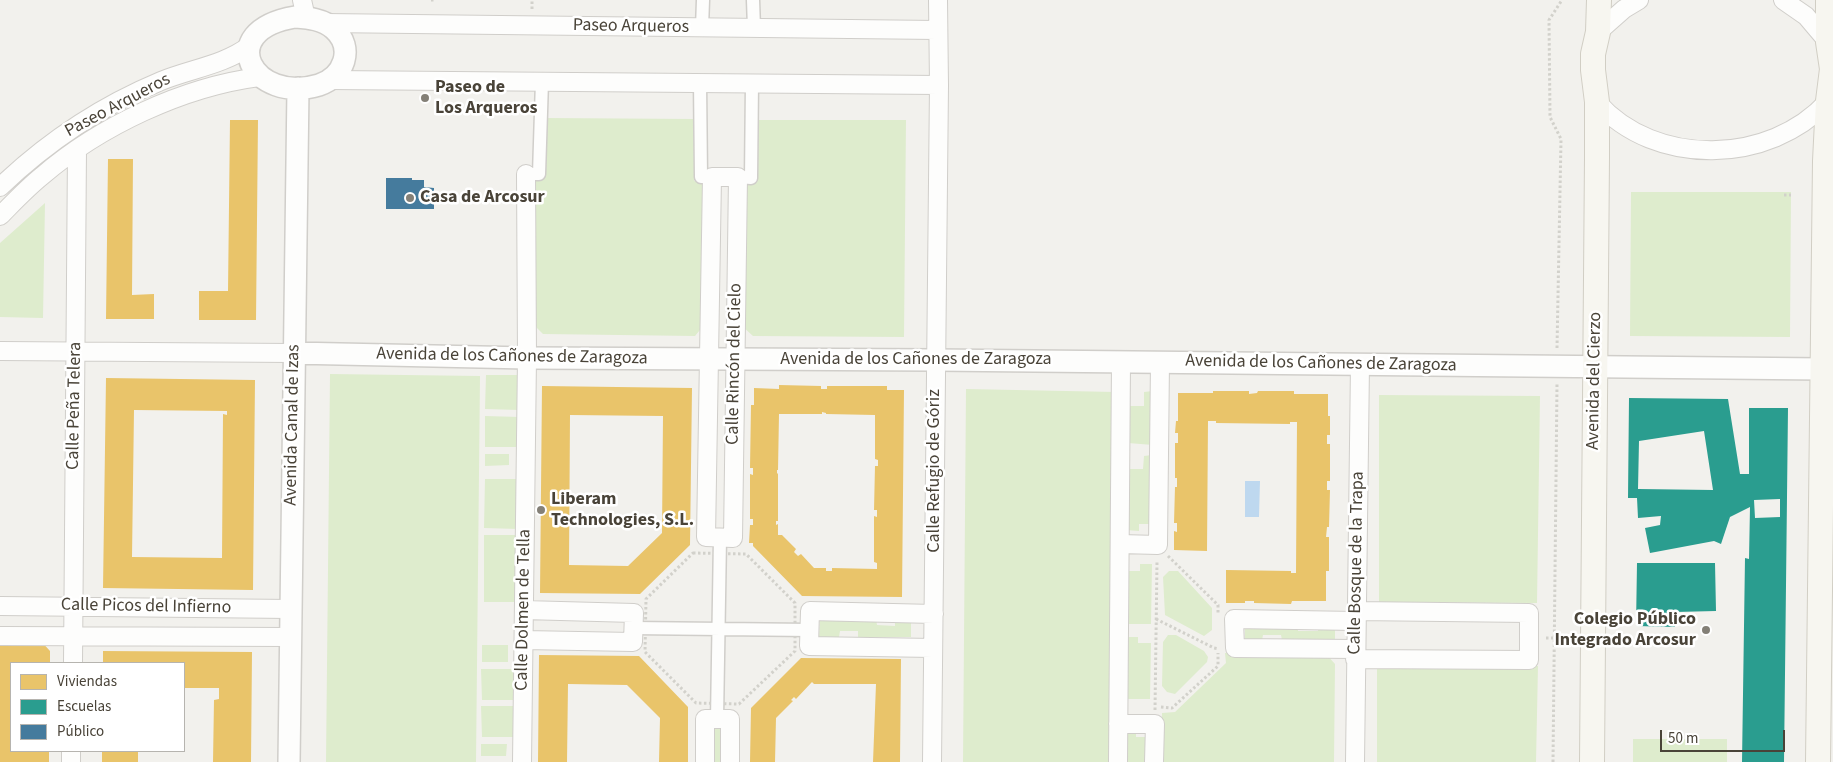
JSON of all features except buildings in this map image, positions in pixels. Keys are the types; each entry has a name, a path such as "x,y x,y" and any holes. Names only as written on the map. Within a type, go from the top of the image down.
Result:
{"main road":[{"name":"Avenida del Cierzo","path":"1592,762 1597,102 1593,54 1598,32 1599,0"},
{"path":"1818,762 1828,369 1828,101 1832,69 1828,42 1828,0"}],"street":[{"path":"702,28 703,0"},
{"path":"753,0 754,28"},
{"name":"Calle Refugio de Góriz","path":"932,762 939,84 938,0"},
{"path":"1598,32 1624,9 1640,0"},
{"path":"1782,0 1806,16 1828,42"},
{"path":"311,14 334,28 340,37 346,55 341,70 330,80 316,86 298,88 276,85 259,77 250,62 249,46 259,30 268,24 311,14"},
{"name":"Paseo Arqueros","path":"311,14 702,28 937,30"},
{"name":"Paseo Arqueros","path":"0,187 46,146 84,121 159,82 230,58 249,46"},
{"name":"Paseo Arqueros","path":"0,216 42,175 108,130 164,102 224,82 259,77"},
{"path":"330,80 939,84"},
{"name":"Calle Dolmen de Tella","path":"522,762 527,358 526,174 539,174 542,81"},
{"path":"700,82 701,177 751,178 752,83"},
{"name":"Avenida Canal de Izas","path":"289,762 298,88"},
{"path":"1597,102 1625,126 1656,140 1695,149 1720,150 1757,144 1781,136 1812,116 1828,101"},
{"name":"Calle Peña Telera","path":"72,662 77,150"},
{"name":"Calle Rincón del Cielo","path":"712,177 706,538 733,538 738,177"},
{"name":"Avenida de los Cañones de Zaragoza","path":"0,351 293,353 709,360 936,360 1828,369"},
{"path":"1118,762 1121,362"},
{"path":"1120,544 1158,545 1160,362"},
{"name":"Calle Bosque de la Trapa","path":"1355,762 1360,364"},
{"path":"717,719 720,538"},
{"name":"Calle Picos del Infierno","path":"0,606 291,609"},
{"path":"524,610 634,613 633,642 524,640"},
{"path":"933,648 809,646 810,611 934,614"},
{"path":"1529,613 1529,638 1529,660 1226,648 1234,619 1529,613"},
{"path":"634,628 810,630"},
{"name":"Calle Picos del Infierno","path":"0,636 291,637"},
{"path":"1118,724 1155,716 1154,762"},
{"path":"705,762 705,718 730,719 730,762"}],"path":[{"path":"431,0 436,0"},
{"path":"1784,196 1791,195"},
{"path":"1158,545 1155,716 1172,708 1218,666 1226,648"},
{"path":"1158,545 1218,605 1218,622"},
{"path":"1156,619 1214,648 1226,648"},
{"path":"1529,638 1593,638"},
{"path":"1218,640 1226,648"}],"green space":[{"path":"546,118 694,119 694,181 706,182 704,325 695,336 543,334 532,323 534,180 545,178"},
{"path":"758,120 906,120 904,337 753,336 742,326 744,182 756,181"},
{"path":"1631,192 1791,192 1790,337 1630,336"},
{"path":"45,203 43,318 0,317 0,243"},
{"path":"330,374 480,376 476,762 326,762"},
{"path":"486,375 520,375 519,410 485,409"},
{"path":"966,389 1116,392 1112,762 963,762"},
{"path":"1153,391 1153,445 1128,443 1128,406 1144,406 1144,392"},
{"path":"1379,395 1540,396 1537,603 1379,602"},
{"path":"485,416 520,417 520,447 485,447"},
{"path":"485,454 509,454 509,465 485,466"},
{"path":"1152,455 1150,524 1139,524 1139,531 1126,530 1127,469 1143,469 1144,456"},
{"path":"485,479 518,479 518,529 484,528"},
{"path":"484,535 518,535 518,602 484,602"},
{"path":"1140,564 1152,564 1151,624 1126,624 1127,571 1140,571"},
{"path":"1169,571 1178,571 1212,608 1212,630 1204,636 1165,615 1163,577"},
{"path":"820,619 876,619 877,625 895,626 895,620 911,620 911,637 858,637 858,631 840,631 839,637 819,637"},
{"path":"1245,624 1298,624 1298,631 1318,631 1318,624 1335,624 1335,641 1282,640 1281,635 1263,635 1262,640 1245,640"},
{"path":"1168,635 1176,635 1204,651 1208,657 1207,662 1175,694 1167,692 1162,686 1163,642"},
{"path":"1126,637 1138,637 1138,643 1151,643 1150,699 1125,699"},
{"path":"482,645 508,645 508,662 482,662"},
{"path":"1225,653 1326,654 1335,664 1334,762 1161,762 1162,713 1175,712 1226,663"},
{"path":"1377,665 1538,666 1536,762 1377,762"},
{"path":"481,669 517,669 516,700 482,700"},
{"path":"481,706 517,706 516,737 482,737"},
{"path":"713,727 725,727 725,762 713,762"},
{"path":"1124,731 1136,731 1136,737 1149,737 1149,762 1124,762"},
{"path":"1633,739 1727,739 1727,762 1633,762"},
{"path":"481,744 507,744 506,756 481,756"}],"water":[{"path":"1245,481 1260,481 1259,517 1245,517"}],"place":[{"name":"Paseo de Los Arqueros","path":"425,98"},
{"name":"Casa de Arcosur","path":"410,198"},
{"name":"Liberam Technologies, S.L.","path":"541,510"},
{"name":"Colegio Público Integrado Arcosur","path":"1706,630"}]}
